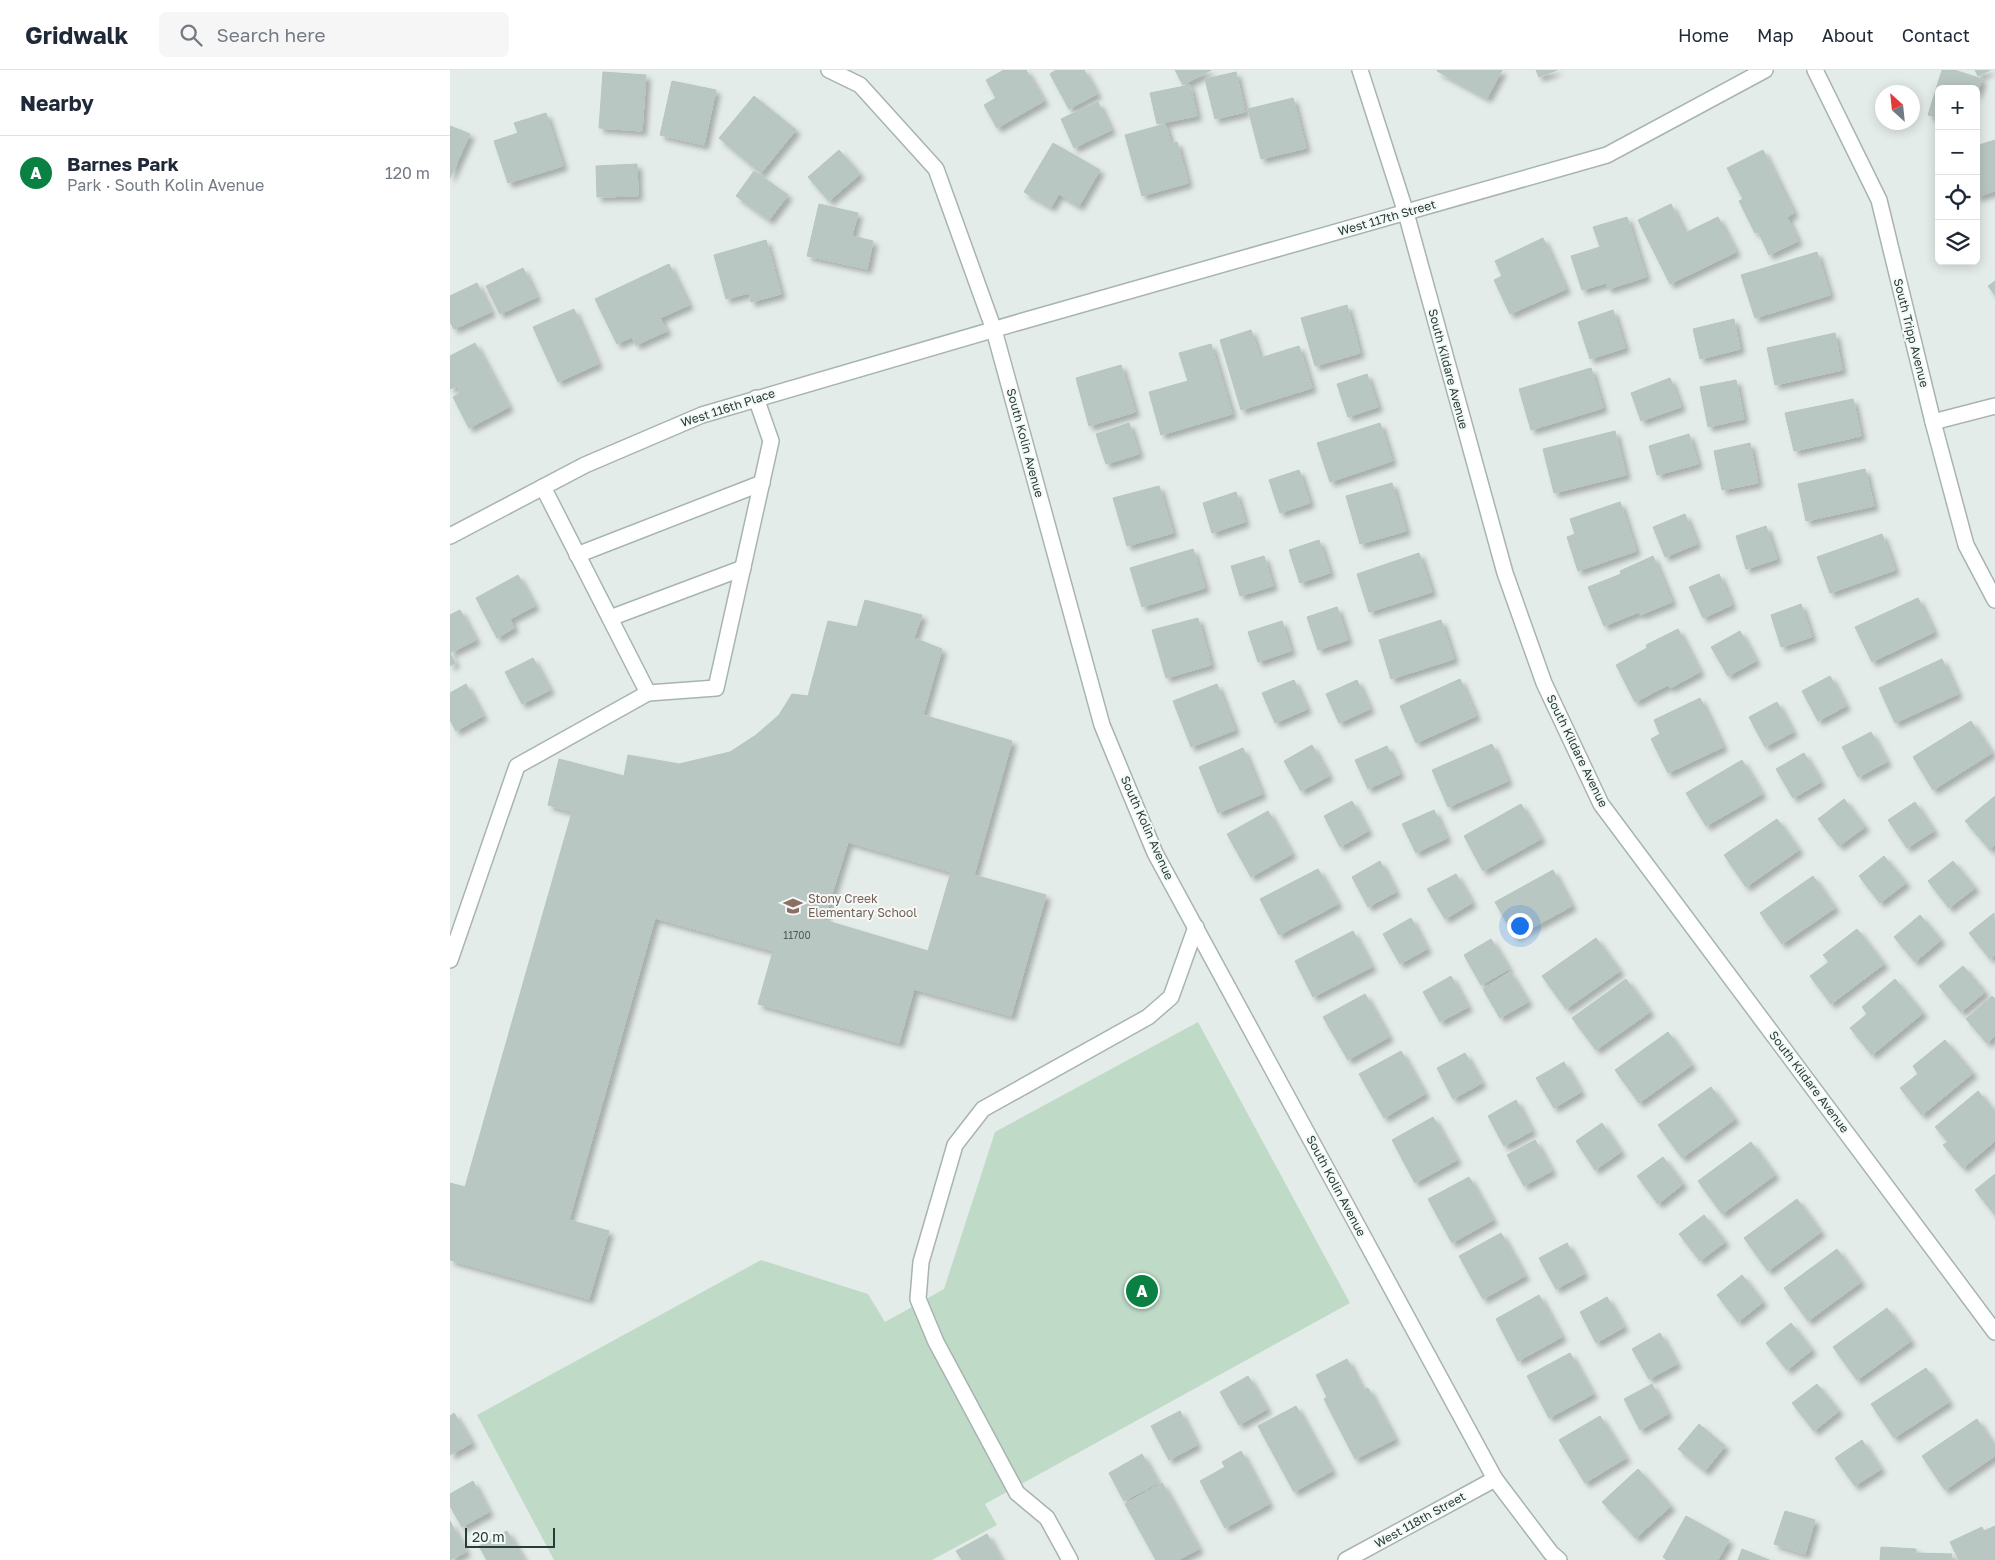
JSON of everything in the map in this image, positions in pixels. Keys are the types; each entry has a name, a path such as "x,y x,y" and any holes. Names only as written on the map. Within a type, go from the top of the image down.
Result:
{"street":[{"name":"South Kolin Avenue","path":"829,70 860,85 936,169 994,330 1102,725 1155,853 1494,1479 1551,1553 1560,1560"},
{"name":"South Kildare Avenue","path":"1360,70 1406,213 1505,573 1544,683 1601,804 1995,1332"},
{"name":"West 117th Street","path":"994,330 1607,155 1765,70"},
{"name":"South Tripp Avenue","path":"1814,70 1879,200 1933,422 1966,545 1995,600"},
{"name":"West 116th Place","path":"450,536 585,465 702,415 994,330"},
{"path":"450,960 517,766 648,693 716,688 771,441 756,398"},
{"path":"1933,422 1995,406"},
{"path":"577,555 762,483"},
{"path":"542,487 648,693"},
{"path":"610,618 743,568"},
{"path":"1070,1560 1047,1518 1017,1493 936,1342 918,1299 921,1262 955,1145 983,1109 1148,1017 1171,997 1196,927"},
{"name":"West 118th Street","path":"1346,1560 1494,1479"}],"green space":[{"path":"1198,1022 1350,1303 985,1504 997,1525 932,1560 554,1560 477,1415 761,1260 868,1294 885,1322 944,1289 995,1132"}],"building":[{"path":"1004,70 1026,70 1044,101 997,128 984,105 996,98 986,80"},
{"path":"1056,70 1084,70 1097,94 1069,109 1050,74"},
{"path":"1175,70 1211,70 1183,85"},
{"path":"1438,70 1502,70 1487,98"},
{"path":"1536,70 1557,70 1539,77"},
{"path":"1942,70 1954,70 1982,79 1980,85 1937,85"},
{"path":"1975,70 1990,70 1978,76"},
{"path":"603,72 646,75 642,131 599,128"},
{"path":"1236,72 1245,112 1215,119 1205,79"},
{"path":"672,81 716,90 704,145 660,135"},
{"path":"1190,85 1197,116 1157,124 1150,93"},
{"path":"1935,92 1935,117 1928,115"},
{"path":"754,96 796,130 761,173 719,138"},
{"path":"1293,98 1306,148 1261,159 1248,109"},
{"path":"1098,102 1111,130 1074,148 1061,119"},
{"path":"546,113 563,166 508,183 494,141 518,133 514,123"},
{"path":"1165,124 1171,144 1177,142 1188,183 1142,196 1125,135"},
{"path":"450,126 470,134 450,178"},
{"path":"1995,140 1995,191 1980,196 1980,175 1980,145"},
{"path":"1053,143 1100,170 1079,206 1059,194 1051,207 1024,192"},
{"path":"839,150 860,174 829,201 808,177"},
{"path":"1763,150 1794,213 1787,217 1798,241 1769,255 1758,231 1755,233 1739,201 1743,199 1727,168"},
{"path":"637,164 638,196 597,197 596,166"},
{"path":"754,171 788,195 769,220 736,196"},
{"path":"819,204 858,213 852,236 873,241 867,269 807,256"},
{"path":"1671,204 1685,233 1718,217 1736,252 1670,284 1638,220"},
{"path":"1627,217 1646,277 1608,289 1606,283 1582,290 1571,256 1600,247 1593,227"},
{"path":"1543,238 1566,289 1510,314 1494,280 1502,276 1495,261"},
{"path":"766,240 781,294 751,302 749,293 726,299 714,255"},
{"path":"1817,252 1830,295 1755,318 1741,275"},
{"path":"669,264 689,305 660,318 667,331 636,345 632,337 617,344 595,299"},
{"path":"523,268 537,297 500,314 486,286"},
{"path":"1995,281 1995,295 1988,286"},
{"path":"477,283 491,312 454,329 450,322 450,296"},
{"path":"1347,305 1360,353 1315,366 1301,318"},
{"path":"574,309 598,364 558,382 533,327"},
{"path":"1613,310 1625,348 1590,359 1578,322"},
{"path":"1734,319 1740,349 1700,359 1693,329"},
{"path":"1251,330 1260,358 1299,346 1312,388 1241,410 1220,340"},
{"path":"1835,333 1842,370 1775,385 1767,348"},
{"path":"475,343 509,407 469,428 453,397 460,393 457,386 450,389 450,356"},
{"path":"1211,344 1232,414 1161,435 1149,392 1188,381 1179,353"},
{"path":"1121,365 1135,412 1089,426 1076,378"},
{"path":"1591,368 1603,408 1531,430 1519,389"},
{"path":"1367,374 1378,407 1348,417 1337,384"},
{"path":"1670,378 1681,407 1641,421 1631,393"},
{"path":"1736,380 1744,419 1708,427 1700,387"},
{"path":"1853,399 1861,436 1794,451 1785,413"},
{"path":"1129,423 1139,454 1106,464 1096,434"},
{"path":"1380,423 1392,461 1330,482 1317,443"},
{"path":"1615,431 1626,475 1554,493 1543,449"},
{"path":"1689,434 1698,464 1657,475 1649,446"},
{"path":"1750,443 1758,483 1722,490 1714,451"},
{"path":"1865,469 1874,506 1806,521 1798,484"},
{"path":"1299,470 1310,503 1280,513 1269,480"},
{"path":"1392,483 1406,531 1360,544 1346,496"},
{"path":"1159,486 1173,533 1127,546 1113,498"},
{"path":"1236,492 1245,522 1212,533 1203,503"},
{"path":"1620,502 1636,551 1578,571 1567,537 1575,534 1570,519"},
{"path":"1685,514 1697,544 1665,557 1653,527"},
{"path":"1766,526 1777,559 1746,569 1736,536"},
{"path":"1882,534 1895,570 1830,593 1817,557"},
{"path":"1319,540 1330,573 1300,583 1289,550"},
{"path":"1193,549 1205,588 1142,607 1130,568"},
{"path":"1419,553 1432,592 1369,612 1357,574"},
{"path":"1264,556 1273,586 1240,596 1231,566"},
{"path":"1653,556 1672,602 1640,615 1639,612 1604,626 1588,587 1621,574 1620,571"},
{"path":"1719,574 1732,605 1703,618 1689,587"},
{"path":"518,575 535,606 510,619 514,628 497,638 476,598"},
{"path":"1918,598 1934,632 1872,662 1855,627"},
{"path":"865,600 922,615 914,638 942,649 923,715 1012,741 974,875 1046,895 1011,1016 914,989 899,1043 758,1004 773,951 655,918 569,1220 609,1231 589,1299 450,1260 450,1183 465,1187 572,812 548,805 559,759 624,776 628,755 679,764 730,752 756,735 779,715 792,694 808,696 828,621 857,627","holes":["848,842 951,872 928,951 824,920"]},
{"path":"1801,604 1812,637 1781,647 1771,615"},
{"path":"1337,607 1348,640 1318,650 1307,617"},
{"path":"460,610 476,640 450,653 450,615"},
{"path":"1198,618 1211,665 1166,678 1152,630"},
{"path":"1441,620 1454,659 1391,679 1379,640"},
{"path":"1282,621 1291,651 1258,662 1248,632"},
{"path":"1678,629 1700,672 1670,688 1668,685 1635,702 1616,665 1647,648 1646,645"},
{"path":"1740,631 1756,661 1728,676 1711,647"},
{"path":"450,653 455,663 450,666"},
{"path":"533,658 550,690 522,704 505,672"},
{"path":"1942,659 1958,694 1895,723 1879,688"},
{"path":"1830,676 1846,706 1818,721 1802,691"},
{"path":"1460,679 1476,716 1416,743 1400,706"},
{"path":"1294,680 1307,709 1275,723 1262,693"},
{"path":"1357,680 1370,709 1339,723 1326,694"},
{"path":"466,684 483,716 456,731 450,720 450,693"},
{"path":"1217,684 1235,730 1191,747 1173,701"},
{"path":"1700,698 1723,747 1668,773 1651,739 1660,734 1654,720"},
{"path":"1777,702 1793,732 1765,747 1749,717"},
{"path":"1971,721 1992,753 1933,790 1913,757"},
{"path":"1871,732 1887,762 1858,777 1842,747"},
{"path":"1492,744 1508,781 1448,807 1432,770"},
{"path":"1312,745 1329,776 1301,791 1284,761"},
{"path":"1387,746 1400,774 1368,789 1355,760"},
{"path":"1243,748 1262,794 1218,813 1199,767"},
{"path":"1804,753 1821,782 1793,798 1776,769"},
{"path":"1742,760 1762,794 1706,826 1686,793"},
{"path":"1995,796 1995,845 1990,850 1965,821"},
{"path":"1844,799 1865,827 1839,846 1818,819"},
{"path":"1352,801 1368,831 1340,847 1324,816"},
{"path":"1915,802 1934,831 1907,848 1888,820"},
{"path":"1521,804 1541,839 1483,871 1464,836"},
{"path":"1434,810 1447,838 1416,853 1402,824"},
{"path":"1268,811 1292,854 1251,877 1227,834"},
{"path":"1777,819 1799,850 1746,887 1724,855"},
{"path":"1884,856 1906,883 1880,903 1859,876"},
{"path":"1380,861 1396,892 1368,907 1352,877"},
{"path":"1953,861 1975,888 1949,908 1928,881"},
{"path":"1318,869 1338,904 1279,935 1260,899"},
{"path":"1553,870 1572,906 1515,937 1495,902"},
{"path":"1456,874 1472,903 1445,919 1427,889"},
{"path":"1813,876 1835,908 1782,944 1760,913"},
{"path":"1994,913 1995,955 1990,959 1969,933"},
{"path":"1920,915 1941,940 1915,962 1894,937"},
{"path":"1411,918 1427,949 1400,964 1383,934"},
{"path":"1857,929 1884,964 1831,1004 1810,976 1829,962 1823,955"},
{"path":"1353,931 1372,967 1313,997 1295,961"},
{"path":"1596,938 1620,971 1566,1009 1542,976"},
{"path":"1491,939 1509,969 1481,985 1464,955"},
{"path":"1963,966 1985,992 1961,1012 1939,986"},
{"path":"1510,972 1528,1002 1500,1018 1483,989"},
{"path":"1451,976 1468,1007 1440,1022 1423,992"},
{"path":"1626,979 1650,1012 1596,1050 1572,1018"},
{"path":"1895,979 1923,1013 1872,1055 1850,1028 1867,1014 1862,1007"},
{"path":"1365,994 1389,1037 1348,1060 1323,1017"},
{"path":"1992,996 1995,999 1995,1036 1987,1043 1966,1019"},
{"path":"1668,1032 1692,1065 1639,1103 1615,1070"},
{"path":"1945,1040 1973,1073 1922,1115 1900,1088 1918,1074 1913,1066"},
{"path":"1401,1051 1425,1094 1384,1118 1359,1074"},
{"path":"1465,1053 1482,1083 1453,1099 1437,1068"},
{"path":"1564,1062 1581,1092 1554,1108 1536,1078"},
{"path":"1711,1087 1735,1119 1682,1158 1658,1125"},
{"path":"1978,1091 1995,1112 1995,1141 1963,1168 1943,1145 1948,1142 1935,1127"},
{"path":"1516,1100 1532,1131 1504,1146 1488,1116"},
{"path":"1433,1117 1457,1160 1415,1183 1392,1140"},
{"path":"1602,1123 1621,1152 1595,1170 1576,1141"},
{"path":"1535,1140 1552,1171 1524,1186 1507,1155"},
{"path":"1751,1142 1775,1175 1722,1214 1698,1181"},
{"path":"1663,1157 1683,1184 1658,1204 1637,1176"},
{"path":"1995,1174 1995,1215 1975,1190"},
{"path":"1469,1177 1493,1220 1452,1243 1428,1199"},
{"path":"1797,1199 1821,1232 1768,1271 1744,1238"},
{"path":"1704,1215 1725,1242 1700,1261 1679,1234"},
{"path":"1501,1233 1525,1276 1483,1299 1459,1256"},
{"path":"1567,1243 1584,1274 1556,1289 1539,1258"},
{"path":"1837,1249 1861,1282 1808,1321 1784,1288"},
{"path":"1742,1275 1763,1302 1738,1322 1717,1295"},
{"path":"1539,1295 1562,1337 1518,1361 1496,1319"},
{"path":"1607,1297 1624,1327 1596,1343 1580,1312"},
{"path":"1887,1308 1911,1341 1857,1380 1833,1347"},
{"path":"1791,1323 1812,1350 1787,1370 1766,1343"},
{"path":"1660,1333 1677,1364 1649,1379 1632,1349"},
{"path":"1570,1353 1593,1394 1549,1418 1527,1376"},
{"path":"1347,1359 1363,1390 1368,1388 1395,1439 1355,1459 1324,1399 1327,1397 1316,1375"},
{"path":"1926,1368 1949,1402 1894,1438 1871,1404"},
{"path":"1248,1376 1267,1409 1239,1425 1220,1392"},
{"path":"1652,1384 1668,1414 1640,1430 1624,1399"},
{"path":"1817,1384 1839,1411 1814,1431 1792,1403"},
{"path":"1296,1406 1332,1471 1294,1492 1258,1426"},
{"path":"1180,1411 1197,1445 1169,1460 1151,1426"},
{"path":"454,1413 472,1443 450,1455 450,1416"},
{"path":"1600,1416 1626,1458 1585,1483 1559,1440"},
{"path":"1977,1419 1995,1447 1995,1456 1945,1490 1922,1456"},
{"path":"1699,1424 1725,1446 1705,1471 1678,1449"},
{"path":"1862,1440 1881,1469 1855,1486 1835,1458"},
{"path":"1241,1451 1269,1504 1225,1528 1200,1481 1225,1467 1222,1462"},
{"path":"1142,1454 1158,1483 1124,1501 1109,1473"},
{"path":"1638,1469 1671,1506 1636,1538 1602,1502"},
{"path":"473,1481 489,1512 462,1527 450,1506 450,1494"},
{"path":"1162,1483 1199,1549 1178,1560 1156,1560 1125,1504"},
{"path":"1785,1511 1815,1520 1805,1554 1774,1544"},
{"path":"1686,1516 1729,1540 1718,1560 1667,1560 1663,1557"},
{"path":"450,1521 466,1552 450,1560"},
{"path":"1995,1526 1995,1560 1959,1560 1950,1542 1982,1527 1984,1531"},
{"path":"507,1531 524,1560 487,1560 479,1546"},
{"path":"987,1534 1001,1560 962,1560 956,1551"},
{"path":"1881,1547 1916,1549 1916,1553 1952,1554 1951,1560 1880,1560"},
{"path":"1742,1549 1769,1560 1738,1560"}],"place":[{"name":"Stony Creek Elementary School","path":"793,906"},
{"name":"Barnes Park","path":"1142,1291"}]}
